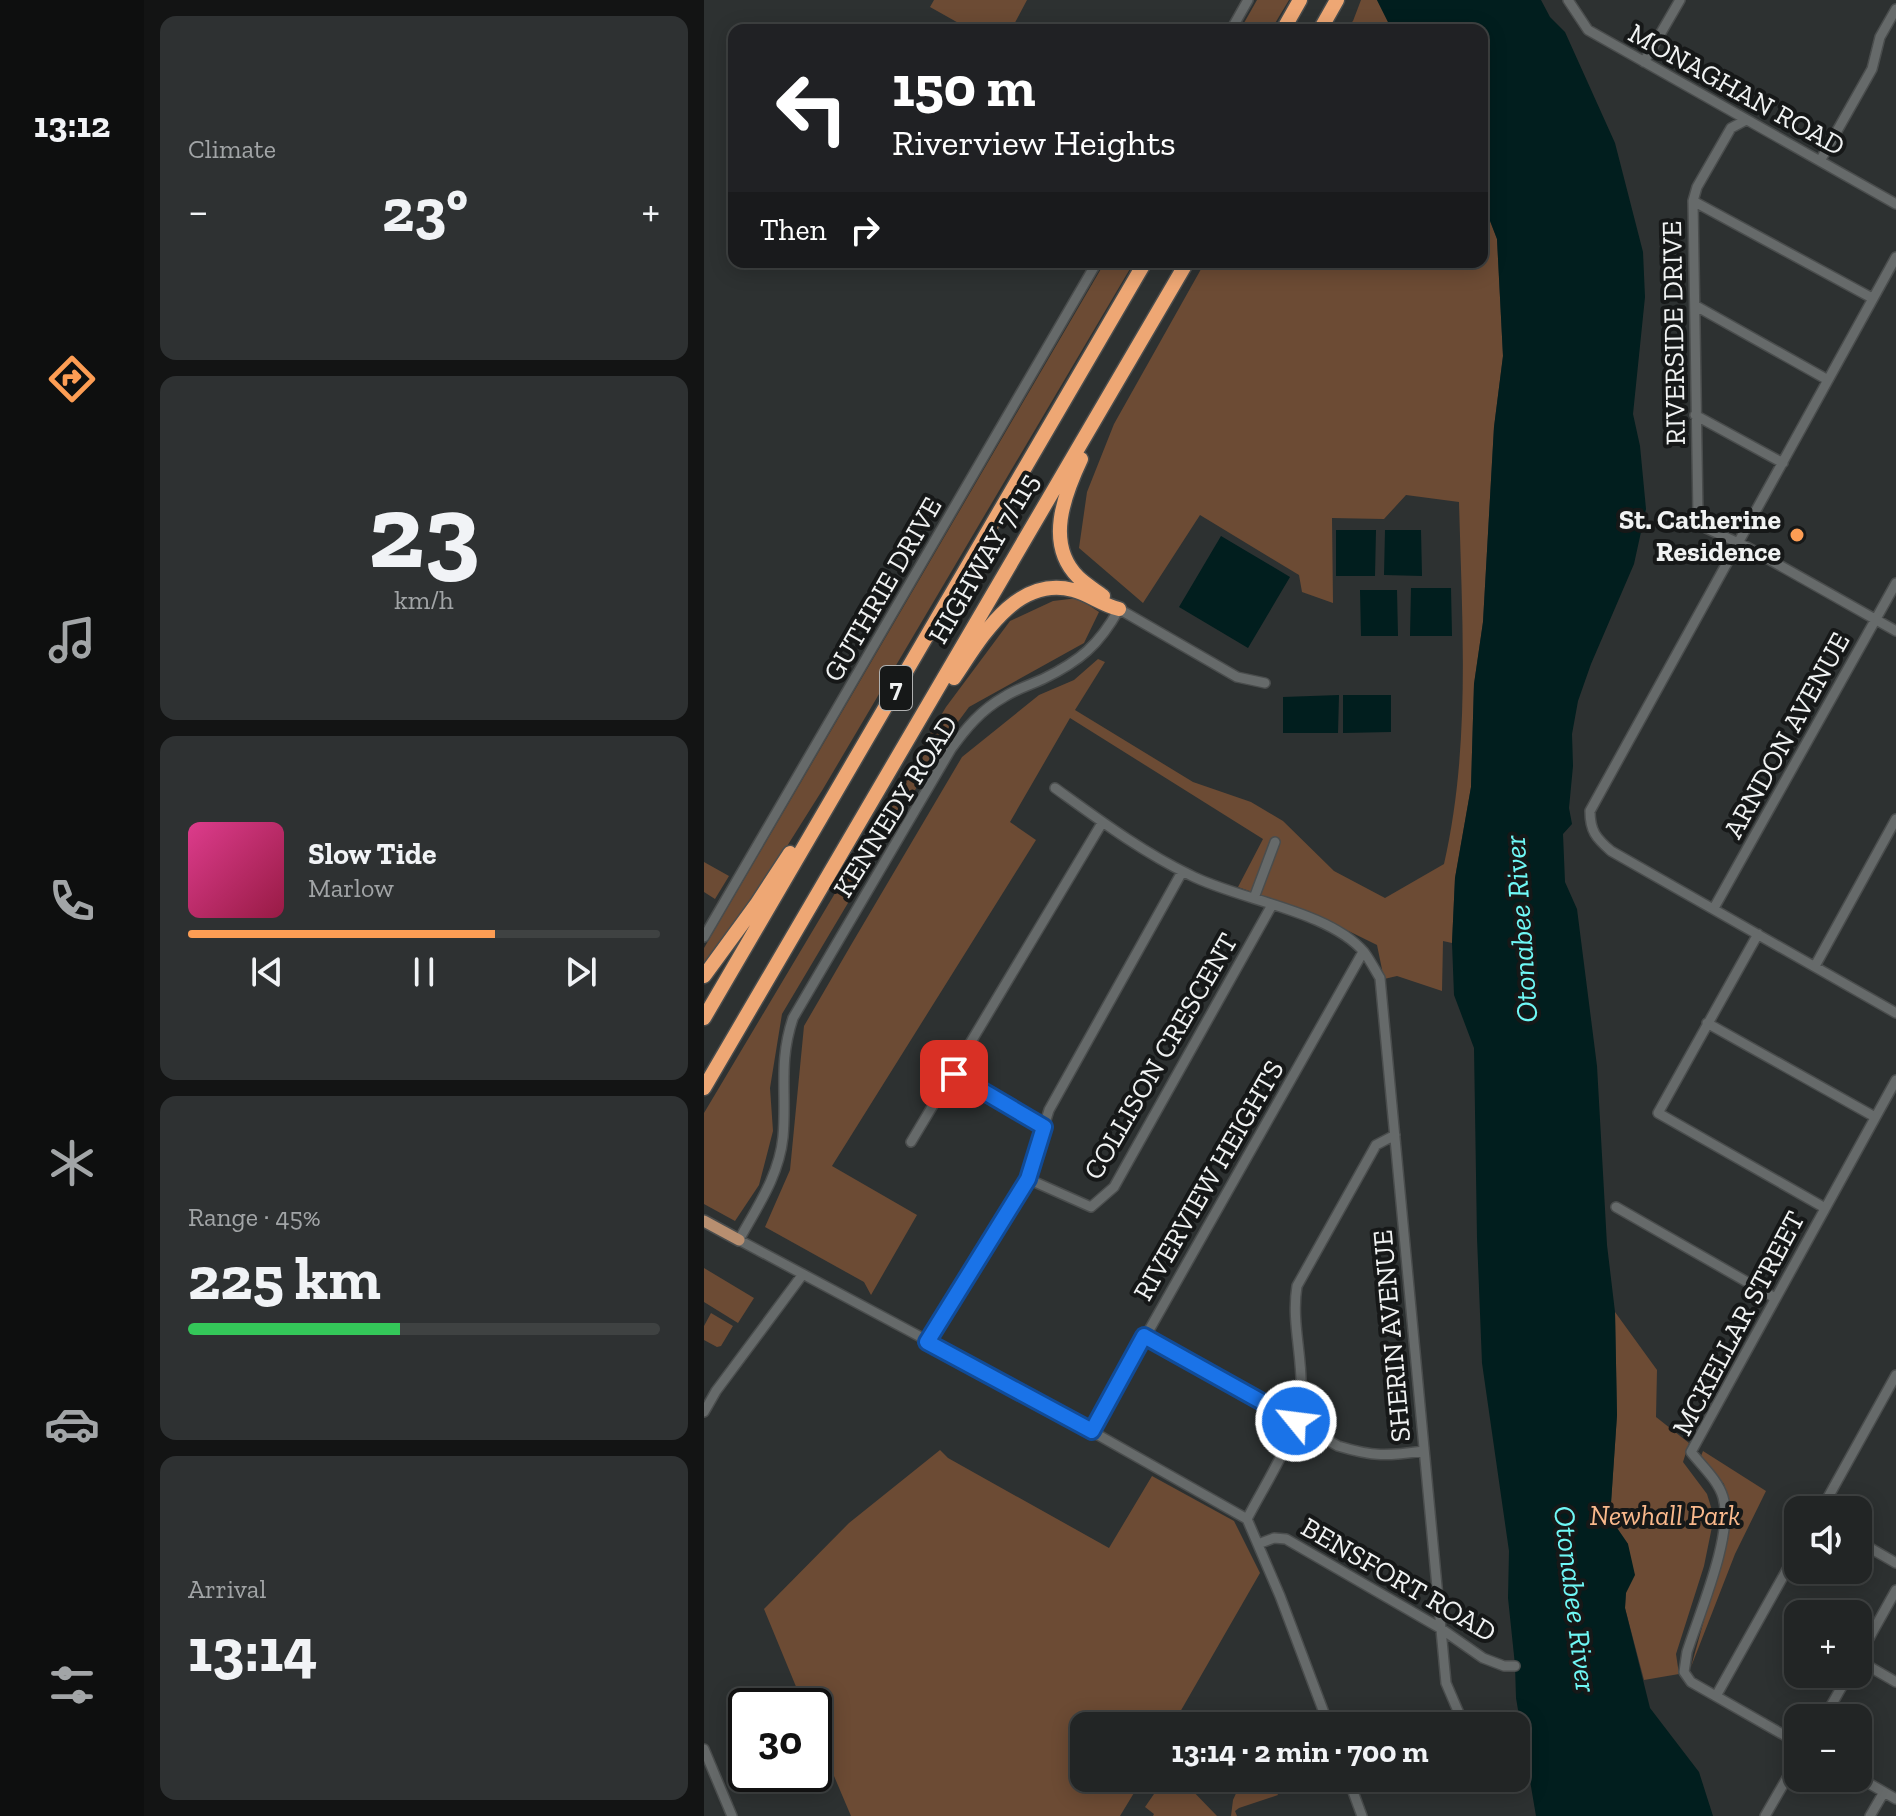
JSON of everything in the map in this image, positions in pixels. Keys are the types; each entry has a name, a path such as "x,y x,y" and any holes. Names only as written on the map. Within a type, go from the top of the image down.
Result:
{"highway":[{"path":"1286,24 1300,0"},
{"path":"1323,24 1337,0"},
{"name":"HIGHWAY 7/115","path":"704,1018 1142,268"},
{"name":"HIGHWAY 7/115","path":"704,1088 1184,268"},
{"path":"1119,609 1078,577 1064,558 1058,537 1059,523 1072,478 1143,340"},
{"path":"876,795 986,631 1008,608 1033,593 1062,588 1119,609"},
{"path":"704,976 805,830 830,803"}],"main road":[{"path":"704,1221 739,1240"}],"street":[{"path":"1234,24 1248,0"},
{"name":"MONAGHAN ROAD","path":"1570,0 1588,30 1896,204"},
{"path":"1644,62 1680,0"},
{"path":"1820,161 1872,69 1880,37 1896,9"},
{"name":"RIVERSIDE DRIVE","path":"1737,542 1706,528 1698,516 1693,201 1697,187 1731,128 1746,120"},
{"path":"1693,201 1872,298"},
{"path":"1896,257 1590,811 1590,826 1595,837 1611,851 1896,1013"},
{"name":"GUTHRIE DRIVE","path":"704,937 1094,268"},
{"path":"1696,306 1828,380"},
{"path":"1695,415 1783,463"},
{"path":"1737,542 1896,631"},
{"name":"ARNDON AVENUE","path":"1714,908 1896,583"},
{"path":"1119,609 1237,677 1265,683"},
{"name":"KENNEDY ROAD","path":"739,1240 770,1185 780,1153 783,1067 793,1018 951,749 966,728 989,706 1067,667 1089,651 1119,609"},
{"path":"1055,788 1102,823 1182,872 1330,929 1363,952"},
{"path":"1815,966 1896,819"},
{"path":"911,1142 1102,823"},
{"path":"1254,898 1275,842"},
{"path":"927,1342 1028,1179 1049,1110 1182,872"},
{"name":"COLLISON CRESCENT","path":"1028,1179 1091,1207 1114,1187 1272,905"},
{"path":"1758,934 1658,1113 1825,1208"},
{"name":"SHERIN AVENUE","path":"1363,952 1380,978 1440,1628 1446,1683 1458,1712"},
{"name":"RIVERVIEW HEIGHTS","path":"1092,1431 1363,952"},
{"path":"1707,1023 1875,1117"},
{"path":"954,1074 1044,1127"},
{"name":"MCKELLAR STREET","path":"1716,1696 1691,1682 1684,1672 1687,1652 1727,1517 1723,1494 1691,1452 1896,1080"},
{"path":"1247,1519 1296,1421 1301,1392 1294,1306 1297,1286 1376,1145 1395,1135"},
{"path":"1616,1207 1775,1298"},
{"path":"739,1240 1092,1431 1247,1519 1324,1712"},
{"path":"704,1412 716,1391 803,1274"},
{"path":"1144,1336 1338,1446 1368,1455 1385,1456 1424,1451"},
{"path":"1829,1496 1896,1375"},
{"name":"BENSFORT ROAD","path":"1258,1544 1274,1538 1286,1539 1440,1628 1483,1658 1504,1666 1515,1666"},
{"path":"1872,1549 1896,1563"},
{"path":"1784,1575 1716,1696 1784,1735"},
{"path":"1872,1634 1896,1590"},
{"path":"1872,1667 1896,1682"},
{"path":"704,1749 732,1816"},
{"path":"704,1786 717,1780"},
{"path":"1765,1816 1784,1783"},
{"path":"1872,1785 1896,1799"},
{"path":"1353,1792 1362,1816"},
{"path":"1870,1816 1884,1792"}],"green space":[{"path":"934,0 1027,0 1014,24 960,24 930,7"},
{"path":"1257,0 1289,0 1275,24 1243,24"},
{"path":"1361,0 1377,0 1389,24 1350,24"},
{"path":"1488,216 1497,239 1503,356 1494,427 1483,622 1474,684 1471,787 1455,878 1452,943 1443,941 1442,991 1397,976 1384,979 1377,945 1318,916 1238,887 1263,839 1070,718 1010,822 1036,840 832,1166 917,1215 871,1295 864,1282 765,1227 790,1170 804,1026 962,757 1039,695 1074,680 1098,659 1105,662 1075,710 1193,782 1251,802 1283,821 1334,871 1385,898 1444,864 1458,775 1463,684 1459,502 1406,495 1384,519 1332,518 1333,603 1302,592 1299,575 1200,515 1143,603 1079,548 1087,492 1114,424 1202,268 1488,268"},
{"path":"1101,268 1130,268 823,789 772,870 704,965 704,948"},
{"path":"1078,598 1099,612 1084,643 969,707 946,738 782,1014 770,1088 773,1131 759,1185 735,1221 704,1204 704,1113 946,707 1010,621 1053,601"},
{"path":"704,862 729,876 715,899 704,892"},
{"path":"704,1268 754,1298 738,1323 704,1302"},
{"name":"Newhall Park","path":"1615,1312 1657,1370 1656,1417 1689,1443 1683,1462 1707,1494 1714,1517 1704,1566 1676,1654 1679,1674 1644,1680 1625,1608 1628,1544 1617,1528 1611,1503 1617,1415"},
{"path":"711,1313 733,1326 721,1346 717,1347 704,1340 704,1326"},
{"path":"940,1450 948,1458 1109,1548 1152,1476 1234,1521 1260,1573 1180,1712 1070,1712 1070,1792 1135,1792 1120,1816 851,1816 832,1771 832,1688 797,1688 764,1609 849,1523"},
{"path":"1703,1451 1766,1491 1735,1554 1691,1667 1732,1519 1724,1484 1701,1456"},
{"path":"1155,1792 1194,1792 1217,1816 1153,1816 1145,1807"},
{"path":"1237,1792 1276,1792 1278,1795 1239,1808 1235,1811 1237,1816 1231,1816"}],"water":[{"name":"Otonabee River","path":"1377,0 1541,0 1550,17 1565,32 1615,143 1643,252 1645,297 1633,414 1640,446 1646,509 1634,564 1578,701 1572,734 1569,808 1572,824 1563,834 1565,882 1577,909 1597,1066 1607,1245 1615,1312 1617,1415 1611,1503 1617,1528 1628,1544 1635,1575 1626,1593 1625,1608 1650,1708 1699,1772 1713,1816 1536,1816 1530,1781 1530,1712 1518,1712 1516,1698 1508,1598 1509,1551 1482,1363 1474,1048 1454,995 1452,943 1455,878 1471,787 1474,684 1483,622 1494,427 1503,356 1497,239 1488,216 1488,24 1389,24"},
{"path":"1336,530 1376,530 1375,576 1336,576"},
{"path":"1385,530 1421,530 1422,576 1384,575"},
{"path":"1221,536 1290,577 1248,648 1179,607"},
{"path":"1411,588 1451,588 1452,636 1410,636"},
{"path":"1360,590 1397,590 1398,636 1361,636"},
{"path":"1339,695 1338,733 1283,733 1283,697"},
{"path":"1343,695 1391,695 1391,732 1343,733"}],"place":[{"name":"St. Catherine Residence","path":"1797,535"}],"route":[{"path":"954,1074 1044,1127 1028,1179 927,1342 1092,1431 1144,1336 1296,1421"}]}
